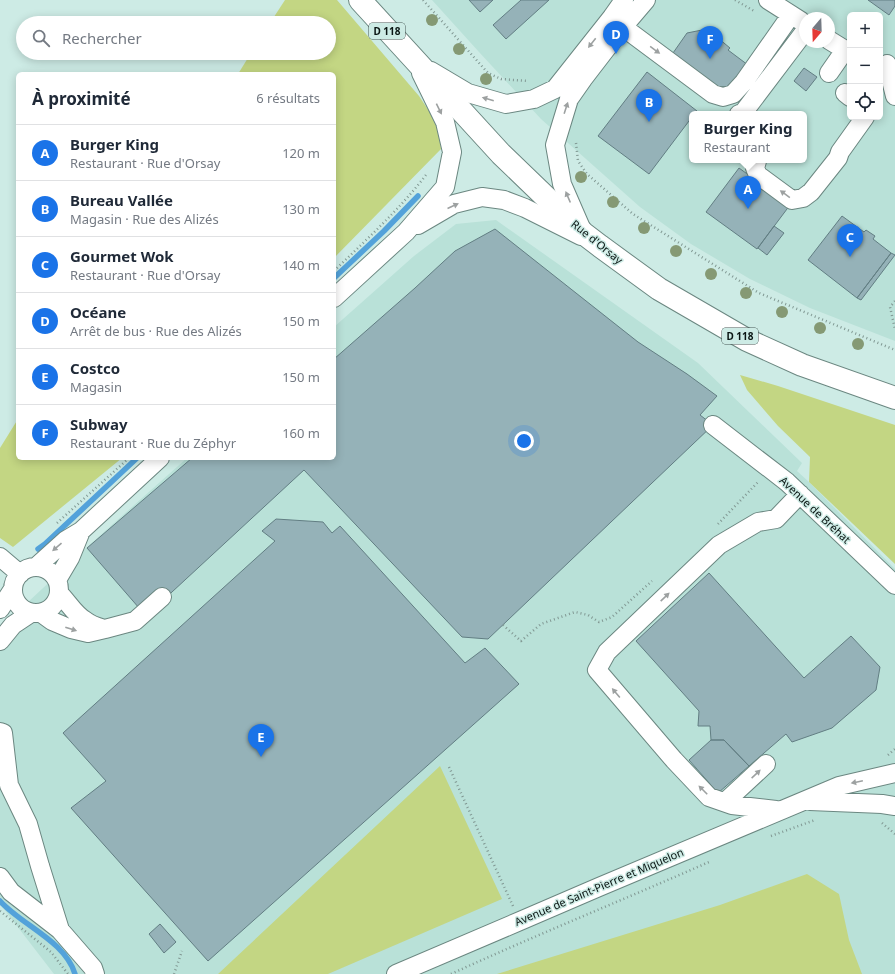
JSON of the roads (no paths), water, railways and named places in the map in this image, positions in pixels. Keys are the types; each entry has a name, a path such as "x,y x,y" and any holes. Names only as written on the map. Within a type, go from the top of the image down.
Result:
{"main road":[{"name":"Rue d'Orsay","path":"360,0 501,154 583,233 600,246 660,289 747,340 802,365 895,398"}],"street":[{"path":"415,61 468,93 506,104 534,99 555,89 624,0"},
{"path":"583,233 562,184 554,145 569,99 623,27 646,0"},
{"path":"623,27 713,94 723,97 733,94 744,82 765,52 798,19 768,0"},
{"path":"744,111 799,39"},
{"path":"835,44 847,51"},
{"path":"829,73 847,53"},
{"path":"336,296 406,232 445,187 452,152 445,122 415,61"},
{"path":"887,63 895,96"},
{"path":"756,163 755,168 758,175 792,200 803,198 811,192 838,158 840,152 863,120"},
{"path":"406,232 454,204 482,197 504,200 525,208 600,246"},
{"name":"Avenue de Bréhat","path":"712,425 787,482 895,585"},
{"path":"0,609 23,577 66,540 81,532 158,460"},
{"path":"779,811 732,805 710,797 674,760 597,670 607,652 719,545 758,522 776,519 800,494"},
{"path":"0,641 13,625 36,613 48,610 53,606 57,600 58,587 81,532"},
{"path":"0,557 23,577"},
{"path":"105,630 86,622 76,614 58,587 53,575 48,570 42,568 23,577 13,596 20,607 25,610 36,613 71,629 88,633 105,630 135,621 162,596"},
{"path":"0,732 3,733 9,785 28,824 60,930"},
{"path":"725,802 766,764"},
{"name":"Avenue de Saint-Pierre et Miquelon","path":"396,974 839,786 895,773"},
{"name":"Avenue de Saint-Pierre et Miquelon","path":"803,801 882,804 895,806"},
{"path":"0,877 11,892 60,930 93,968 95,974"}],"waterway":[{"path":"336,276 384,231 418,196"},
{"path":"38,549 135,460"},
{"path":"0,901 9,910 53,943 70,962 75,974"}],"place":[{"name":"Océane","path":"616,54"},
{"name":"Subway","path":"710,59"},
{"name":"Bureau Vallée","path":"649,122"},
{"name":"Burger King","path":"748,209"},
{"name":"Gourmet Wok","path":"850,257"},
{"name":"Costco","path":"261,757"}]}
